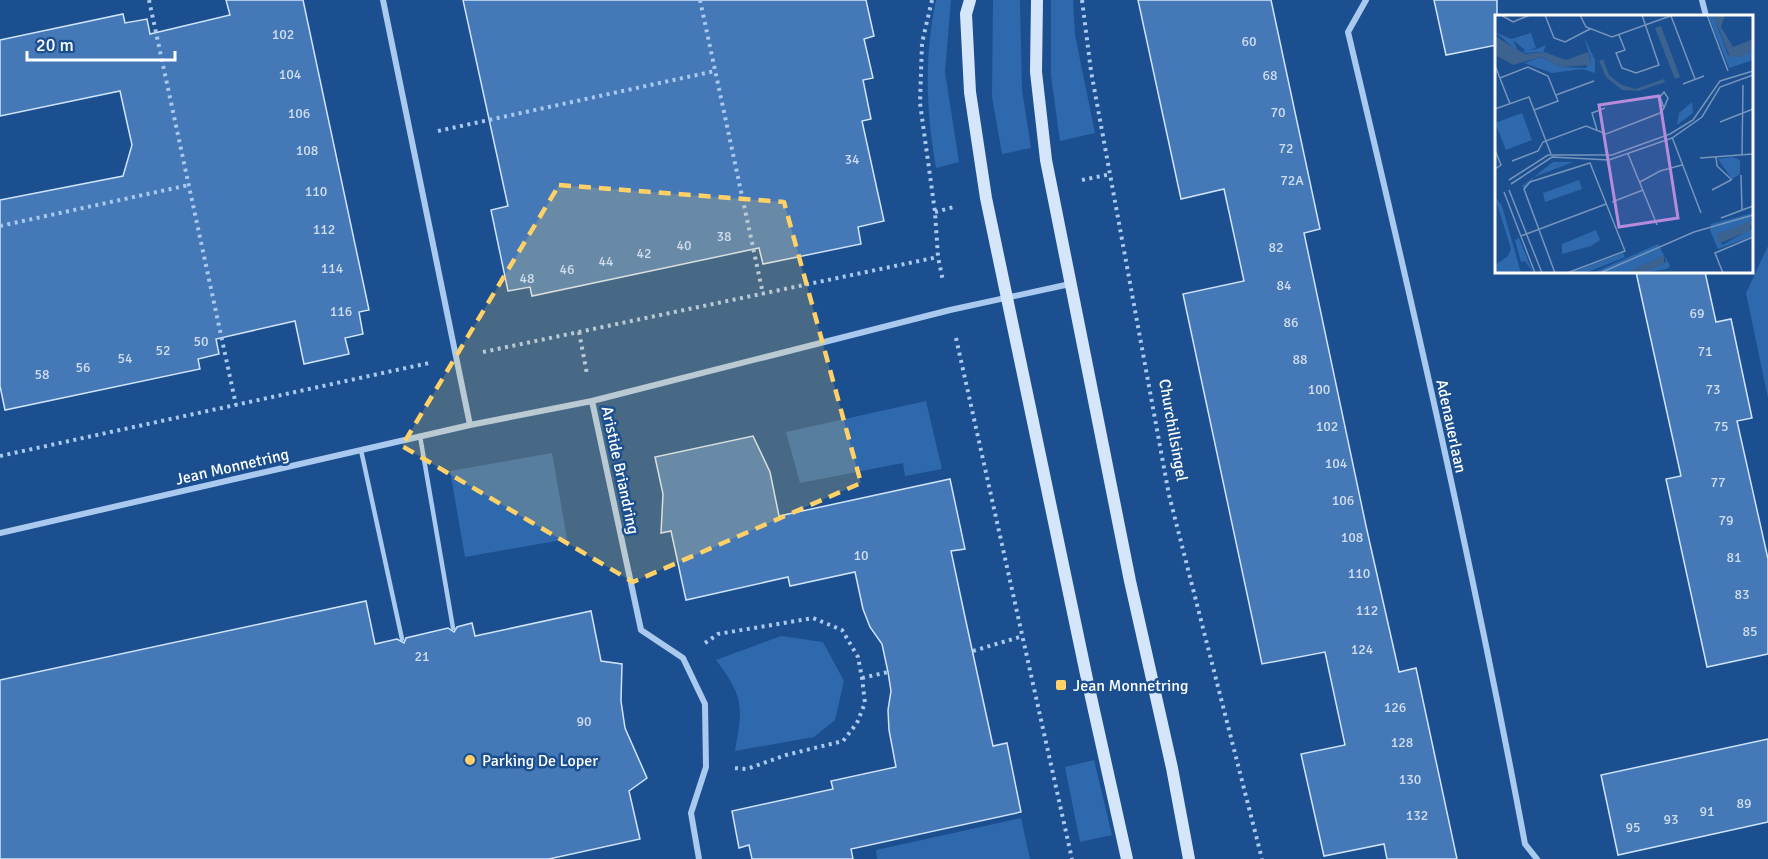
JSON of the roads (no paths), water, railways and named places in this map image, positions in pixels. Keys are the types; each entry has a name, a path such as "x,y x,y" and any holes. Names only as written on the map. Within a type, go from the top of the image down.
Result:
{"street":[{"path":"383,0 470,425"},
{"path":"970,0 966,14 970,92 986,198 1127,859"},
{"path":"1036,0 1036,72 1046,160 1189,859"},
{"name":"Adenauerlaan","path":"1365,0 1348,32 1414,313 1488,651 1525,844 1537,859"},
{"path":"1702,0 1706,15"},
{"name":"Aristide Briandring","path":"699,859 691,813 706,767 705,704 683,658 641,630 592,401 950,310 1070,284"},
{"name":"Jean Monnetring","path":"0,532 420,436 592,401"}],"lane":[{"path":"420,436 453,628"},
{"path":"361,450 402,639"}],"place":[{"name":"Jean Monnetring","path":"1061,685"},
{"name":"Parking De Loper","path":"470,760"}]}
